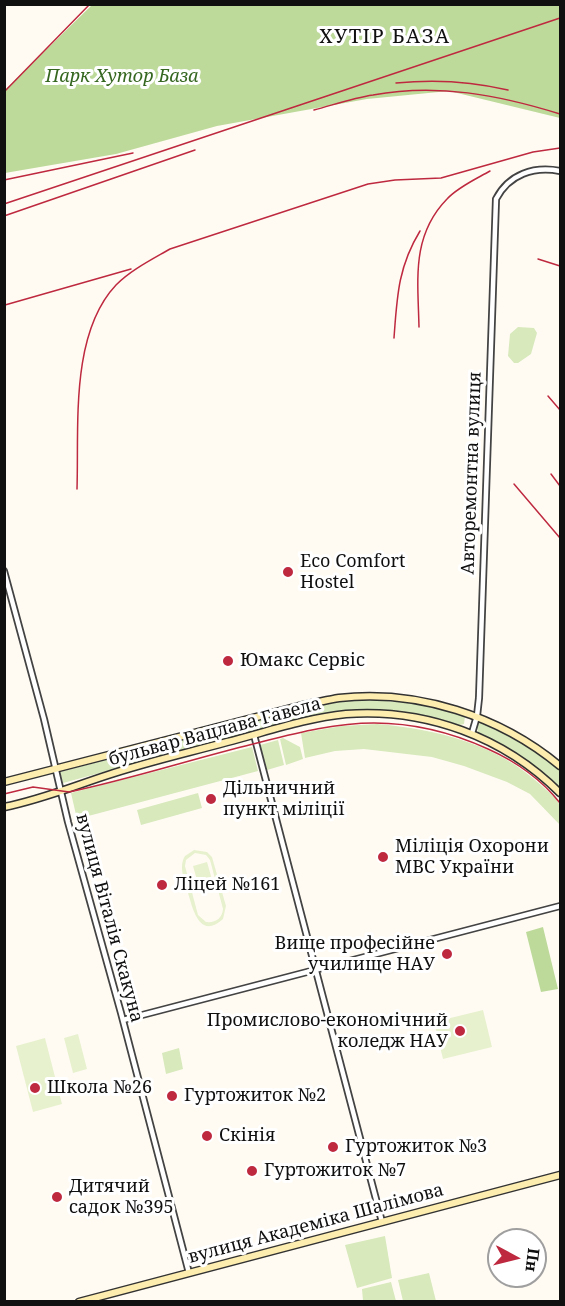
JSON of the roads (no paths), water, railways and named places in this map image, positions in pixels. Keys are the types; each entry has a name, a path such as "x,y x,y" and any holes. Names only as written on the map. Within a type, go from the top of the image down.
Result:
{"main road":[{"name":"бульвар Вацлава Гавела","path":"4,780 29,776 303,705 339,698 405,699 477,716 516,734 561,766"},
{"name":"бульвар Вацлава Гавела","path":"4,809 112,773 280,727 344,714 374,713 426,720 472,733 523,760 561,793"},
{"name":"вулиця Академіка Шалімова","path":"80,1302 561,1175"}],"street":[{"name":"Авторемонтна вулиця","path":"472,733 477,716 481,644 496,199 501,189 514,178 538,169 561,171"},
{"name":"вулиця Віталія Скакуна","path":"4,571 189,1273"},
{"path":"254,735 382,1222"},
{"path":"123,1020 561,906"}],"tram line":[{"path":"4,794 33,787 69,792 298,733 343,725 374,723 432,730 488,749 527,772 560,803"}],"railway":[{"path":"4,92 90,4"},
{"path":"4,204 560,18"},
{"path":"396,83 452,82 508,90"},
{"path":"314,110 366,96 421,90 491,96 560,114"},
{"path":"77,489 78,409 84,354 101,305 116,285 135,270 170,249 368,184 441,178 533,152 560,148"},
{"path":"4,216 195,150"},
{"path":"4,180 133,153"},
{"path":"419,327 419,259 427,228 435,213 451,195 490,171"},
{"path":"394,338 403,270 420,231"},
{"path":"538,259 560,266"},
{"path":"5,305 131,269"},
{"path":"548,396 560,410"},
{"path":"551,474 560,486"},
{"path":"514,484 560,538"}],"place":[{"name":"Eco Comfort Hostel","path":"288,572"},
{"name":"Юмакс Сервіс","path":"228,661"},
{"name":"Дільничний пункт міліції","path":"211,799"},
{"name":"Міліція Охорони МВС України","path":"383,857"},
{"name":"Ліцей №161","path":"162,885"},
{"name":"Вище професійне училище НАУ","path":"447,954"},
{"name":"Промислово-економічний коледж НАУ","path":"460,1031"},
{"name":"Школа №26","path":"35,1088"},
{"name":"Гуртожиток №2","path":"172,1096"},
{"name":"Скінія","path":"207,1136"},
{"name":"Гуртожиток №3","path":"333,1147"},
{"name":"Гуртожиток №7","path":"252,1171"},
{"name":"Дитячий садок №395","path":"57,1197"}],"district":[{"name":"ХУТІР БАЗА","path":"385,37"}],"park label":[{"name":"Парк Хутор База","path":"122,77"}]}
